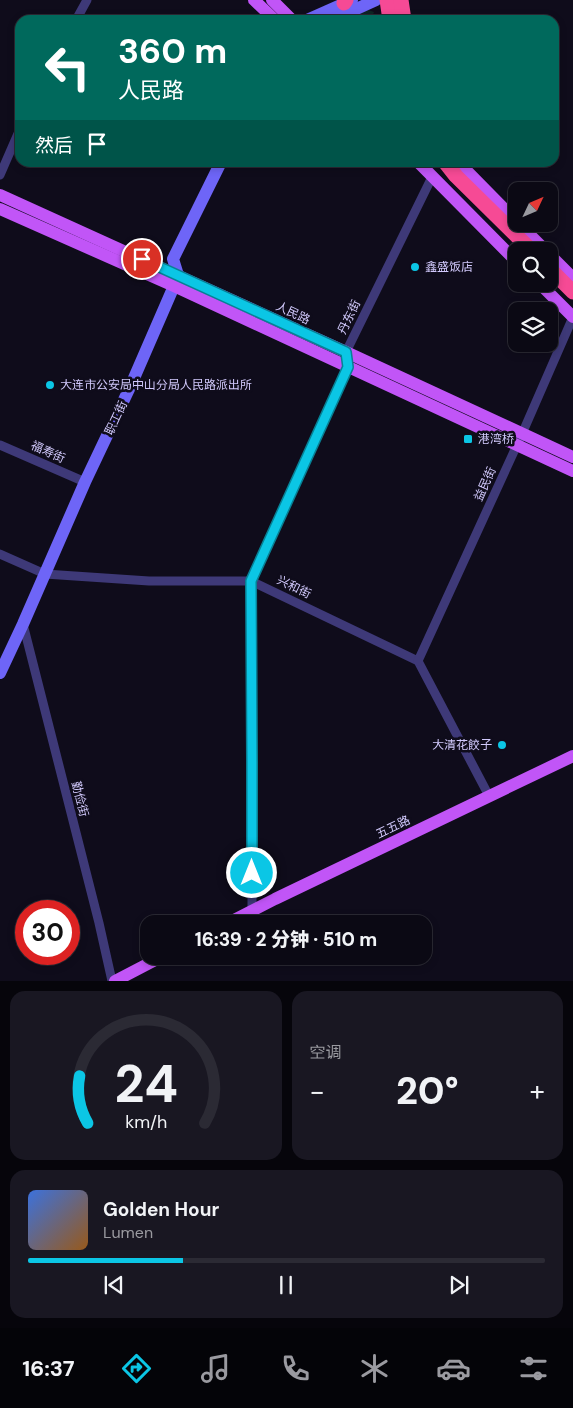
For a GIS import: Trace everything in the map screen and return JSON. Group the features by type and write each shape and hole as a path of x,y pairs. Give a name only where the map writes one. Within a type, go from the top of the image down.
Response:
{"highway":[{"path":"387,0 389,15"},
{"path":"400,0 403,15"},
{"path":"450,167 456,176 523,242"},
{"path":"433,170 450,182 511,242"},
{"path":"558,282 573,292"},
{"path":"558,284 573,304"}],"main road":[{"path":"254,0 269,15"},
{"path":"272,0 287,15"},
{"path":"385,15 394,0"},
{"path":"463,167 508,213"},
{"path":"433,170 508,252"},
{"name":"人民路","path":"0,195 176,280 348,367 519,439 573,457"},
{"name":"人民路","path":"0,209 176,280 346,352 519,439 573,471"},
{"path":"527,232 538,242"},
{"path":"558,287 573,317"},
{"name":"五五路","path":"243,915 573,756"},
{"path":"114,980 145,965"}],"street":[{"path":"79,15 87,0"},
{"path":"343,15 376,0"},
{"path":"318,15 347,1"},
{"path":"0,175 15,140"},
{"name":"职工街","path":"0,673 85,482 131,385 176,280 173,259 219,167"},
{"name":"丹东街","path":"348,367 346,352 433,170"},
{"name":"益民街","path":"418,661 573,317"},
{"path":"252,910 251,581 348,367"},
{"name":"福寿街","path":"0,445 85,482"},
{"name":"兴和街","path":"0,554 45,574 149,581 251,581 418,661"},
{"name":"勤俭街","path":"23,624 114,980"},
{"path":"418,661 489,796"}],"green space":[{"path":"368,10 374,12 373,15 355,15"}],"place":[{"name":"鑫盛饭店","path":"415,267"},
{"name":"大连市公安局中山分局人民路派出所","path":"50,385"},
{"name":"港湾桥","path":"468,439"},
{"name":"大清花餃子","path":"502,745"}],"route":[{"path":"142,259 346,352 348,367 251,581 252,873"}]}
